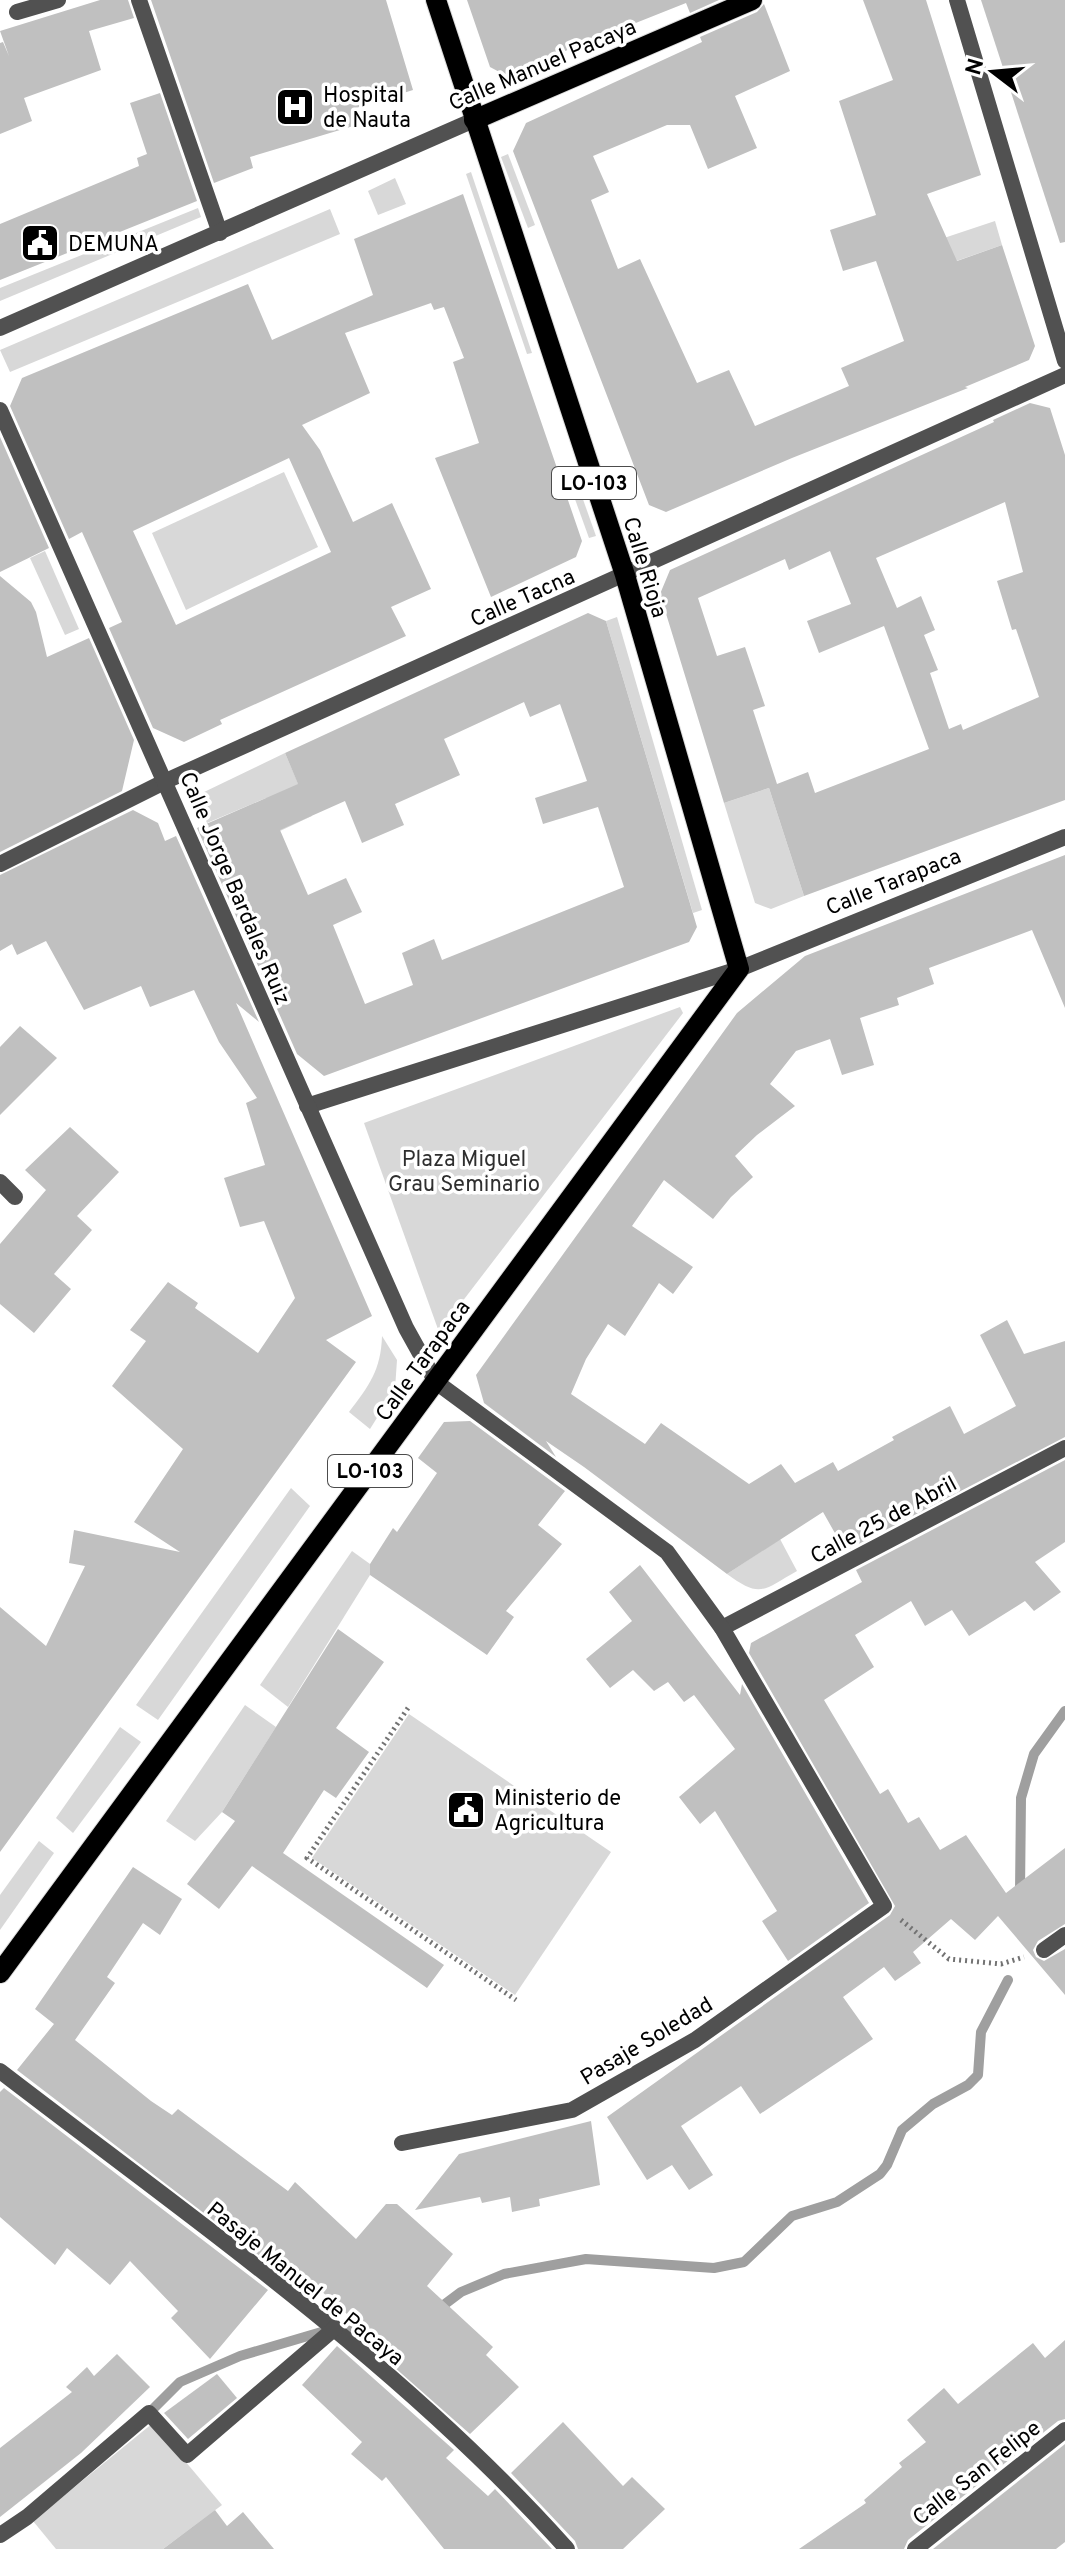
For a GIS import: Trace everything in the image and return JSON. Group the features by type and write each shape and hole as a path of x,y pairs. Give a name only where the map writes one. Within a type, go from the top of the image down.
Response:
{"main road":[{"name":"Calle Rioja","path":"436,0 625,575 739,969"},
{"name":"Calle Manuel Pacaya","path":"474,120 752,0"},
{"name":"Calle Tarapaca","path":"0,1973 739,969"}],"street":[{"path":"17,12 58,0"},
{"path":"139,0 220,233"},
{"path":"957,0 1065,361"},
{"name":"Calle Manuel Pacaya","path":"0,328 474,120"},
{"name":"Calle Tacna","path":"0,864 166,781 1065,375"},
{"name":"Calle Jorge Bardales Ruiz","path":"0,410 406,1328 436,1382"},
{"name":"Calle Tarapaca","path":"307,1106 739,969 1065,837"},
{"path":"0,1182 15,1197"},
{"path":"436,1382 667,1552 722,1628 884,1906"},
{"name":"Calle 25 de Abril","path":"722,1628 1065,1448"},
{"name":"Pasaje Soledad","path":"402,2143 572,2110 695,2040 884,1906"},
{"path":"1044,1950 1065,1935"},
{"name":"Pasaje Manuel de Pacaya","path":"0,2071 335,2328 518,2494 567,2549"},
{"path":"0,2535 27,2517 149,2413 187,2455 335,2328"},
{"name":"Calle San Felipe","path":"915,2549 1065,2430"}],"path":[{"path":"408,1708 307,1858 516,2000"},
{"path":"884,1906 949,1959 1001,1964 1044,1950"}],"green space":[{"path":"508,154 535,225 528,228 501,157"},
{"path":"471,172 532,353 527,354 466,174"},
{"path":"395,178 406,204 378,215 368,191"},
{"path":"198,208 201,217 0,301 0,288"},
{"path":"330,209 340,234 10,372 0,350"},
{"path":"995,221 1002,245 885,286 878,260"},
{"path":"284,472 318,547 186,610 152,533"},
{"path":"574,474 596,536 589,538 567,477"},
{"path":"45,551 79,629 65,635 30,558"},
{"path":"617,617 702,910 693,913 606,621"},
{"path":"285,753 312,816 280,831 266,798 207,823 199,804 202,793"},
{"path":"769,788 804,896 771,909 755,903 724,803"},
{"name":"Plaza Miguel Grau Seminario","path":"680,1007 683,1013 439,1332 364,1123"},
{"path":"382,1336 397,1360 395,1389 370,1429 349,1412 373,1377"},
{"path":"291,1488 310,1506 158,1720 136,1705"},
{"path":"780,1539 797,1571 762,1589 748,1587 727,1574"},
{"path":"352,1551 370,1564 370,1575 288,1707 260,1685"},
{"path":"245,1705 276,1727 222,1812 195,1841 166,1821"},
{"path":"409,1714 611,1852 515,1995 312,1858"},
{"path":"120,1727 141,1742 73,1833 56,1818"},
{"path":"39,1841 54,1853 0,1930 0,1895"},
{"path":"153,2423 222,2505 163,2549 56,2549 33,2521"}],"building":[{"path":"100,0 128,0 134,18 89,31 101,70 24,98 32,121 0,134 0,43 3,42 9,56 0,31"},
{"name":"Hospital de Nauta","path":"151,0 386,0 413,90 356,108 360,124 250,157 253,168 214,183"},
{"path":"467,0 719,0 690,13 686,3 505,75 490,67"},
{"path":"863,0 926,0 981,175 927,194 957,261 1002,245 1035,346 1029,360 965,387 968,388 666,512 649,505 513,151 526,123 702,42 700,37 757,12 764,4 790,71 735,96 757,148 708,169 690,125 667,125 593,156 609,192 591,200 618,269 640,259 697,383 729,370 755,426 849,386 841,368 904,341 876,261 843,271 830,230 876,215 839,101 893,80"},
{"path":"981,0 1065,0 1065,242 1060,243"},
{"path":"160,93 197,201 0,280 0,224 139,166 137,158 147,154 130,103"},
{"path":"463,194 582,541 576,557 491,597 435,458 479,443 453,362 464,358 444,307 434,310 431,303 345,333 370,393 302,425 320,450 353,522 392,503 431,589 391,607 406,636 220,720 222,724 184,742 153,728 109,628 122,622 82,532 69,539 10,406 22,378 248,284 272,340 373,295 354,239","holes":["289,458 331,552 176,625 133,531"]},
{"path":"1030,403 1050,408 1065,455 1065,800 804,896 769,788 724,803 660,594 670,570","holes":["1005,502 1023,572 997,581 1012,630 1016,629 1039,697 963,730 961,724 949,729 930,673 938,670 924,635 935,630 921,596 897,608 876,558","830,551 851,604 807,621 819,653 884,626 929,749 815,793 808,772 777,784 753,710 765,706 745,647 717,656 698,598 785,559 789,570"]},
{"path":"0,437 49,548 0,572"},
{"path":"0,576 31,602 47,657 89,638 134,740 122,791 0,852"},
{"path":"588,613 606,621 697,927 689,942 324,1076 297,1054 197,828 298,784 285,753","holes":["524,702 530,717 560,704 587,781 535,798 543,824 598,807 624,887 442,960 434,939 402,953 413,985 365,1004 333,925 362,912 346,878 308,895 280,830 345,801 362,843 404,825 395,804 460,775 444,739"]},
{"path":"133,810 158,823 165,841 176,836 259,1022 236,1003 372,1316 326,1340 356,1362 0,1852 0,1607 46,1646 85,1566 69,1563 74,1530 180,1552 134,1522 183,1449 112,1386 146,1341 130,1330 168,1282 198,1303 195,1308 258,1353 295,1298 264,1221 240,1227 224,1178 265,1165 246,1103 257,1098 219,1042 194,990 150,1007 141,986 84,1010 46,941 17,955 12,944 0,951 0,875"},
{"path":"1065,855 1065,1008 1032,930 929,968 934,984 897,998 899,1005 860,1018 874,1065 842,1075 830,1039 796,1051 770,1084 795,1106 735,1156 753,1177 713,1219 664,1180 632,1226 693,1267 673,1294 659,1283 625,1336 608,1324 586,1359 571,1394 645,1444 661,1423 749,1484 781,1464 795,1483 833,1462 838,1471 950,1406 964,1434 1016,1406 980,1335 1007,1320 1024,1354 1065,1341 1065,1437 845,1551 823,1512 727,1574 584,1467 546,1441 556,1457 484,1403 476,1375 737,1013 805,956"},
{"path":"20,1026 57,1058 0,1115 0,1047"},
{"path":"70,1127 119,1172 77,1216 92,1230 54,1274 71,1289 34,1333 0,1304 0,1244 46,1190 25,1170"},
{"path":"470,1421 565,1491 538,1525 562,1544 506,1611 514,1617 487,1655 370,1575 370,1564 393,1528 397,1532 437,1473 418,1458 444,1422"},
{"path":"1065,1460 1065,1542 1035,1562 1061,1592 1034,1611 1025,1601 969,1636 952,1610 925,1626 911,1601 855,1635 874,1667 824,1700 880,1794 888,1789 908,1823 919,1817 940,1850 966,1835 1006,1893 1065,1848 1065,1924 1038,1941 1033,1950 1036,1957 1044,1961 1065,1949 1065,1995 998,1916 975,1940 951,1919 913,1952 921,1963 895,1981 884,1967 843,1997 873,2039 760,2114 741,2086 681,2126 713,2175 689,2190 672,2165 647,2180 607,2117 890,1915 895,1906 749,1653 751,1643 862,1582 856,1570"},
{"path":"640,1565 740,1695 742,1684 869,1903 788,1961 762,1921 777,1911 715,1811 700,1824 679,1797 735,1749 694,1695 684,1702 668,1682 654,1691 633,1670 610,1688 586,1659 632,1621 609,1592"},
{"path":"338,1629 384,1662 336,1728 369,1752 336,1798 324,1790 283,1853 444,1965 427,1988 252,1866 219,1909 187,1884 235,1821 222,1812"},
{"path":"133,1867 182,1899 160,1935 143,1923 107,1977 115,1983 75,2040 151,2101 172,2115 178,2109 288,2191 295,2182 356,2239 386,2204 397,2204 453,2254 427,2286 493,2347 486,2355 519,2387 470,2434 351,2329 357,2323 290,2263 282,2273 17,2070 54,2024 35,2009"},
{"path":"4,2088 268,2290 210,2359 171,2318 178,2311 130,2261 110,2285 67,2248 55,2265 0,2217 0,2092"},
{"path":"591,2121 600,2185 539,2199 540,2206 512,2212 510,2197 482,2203 480,2197 415,2210 459,2154"},
{"path":"1065,2340 1065,2419 1058,2421 908,2540 904,2549 799,2549 866,2503 864,2500 902,2467 899,2463 926,2442 907,2420 944,2388 958,2404 1033,2343 1045,2358"},
{"path":"337,2346 454,2450 446,2458 488,2496 495,2489 552,2549 444,2549 386,2477 382,2481 351,2454 362,2442 302,2385"},
{"path":"117,2354 150,2387 81,2453 0,2517 0,2448 72,2392 66,2387 87,2367 94,2376"},
{"path":"217,2374 237,2398 188,2439 164,2413"},
{"path":"563,2422 623,2486 632,2477 665,2509 623,2549 578,2549 575,2541 511,2473"},
{"path":"1065,2444 1065,2542 1056,2549 933,2549"},
{"path":"215,2510 227,2526 243,2512 274,2549 163,2549"}],"waterway":[{"path":"1020,1892 1021,1798 1034,1754 1065,1711"},
{"path":"437,2310 461,2292 504,2274 586,2259 714,2268 744,2262 792,2216 837,2202 880,2174 902,2130 933,2104 968,2085 978,2075 981,2032 1008,1980"},
{"path":"147,2415 180,2382 240,2356 335,2328 367,2334"}],"place":[{"name":"Hospital de Nauta","path":"295,107"},
{"name":"DEMUNA","path":"40,243"},
{"name":"Ministerio de Agricultura","path":"466,1810"}]}
